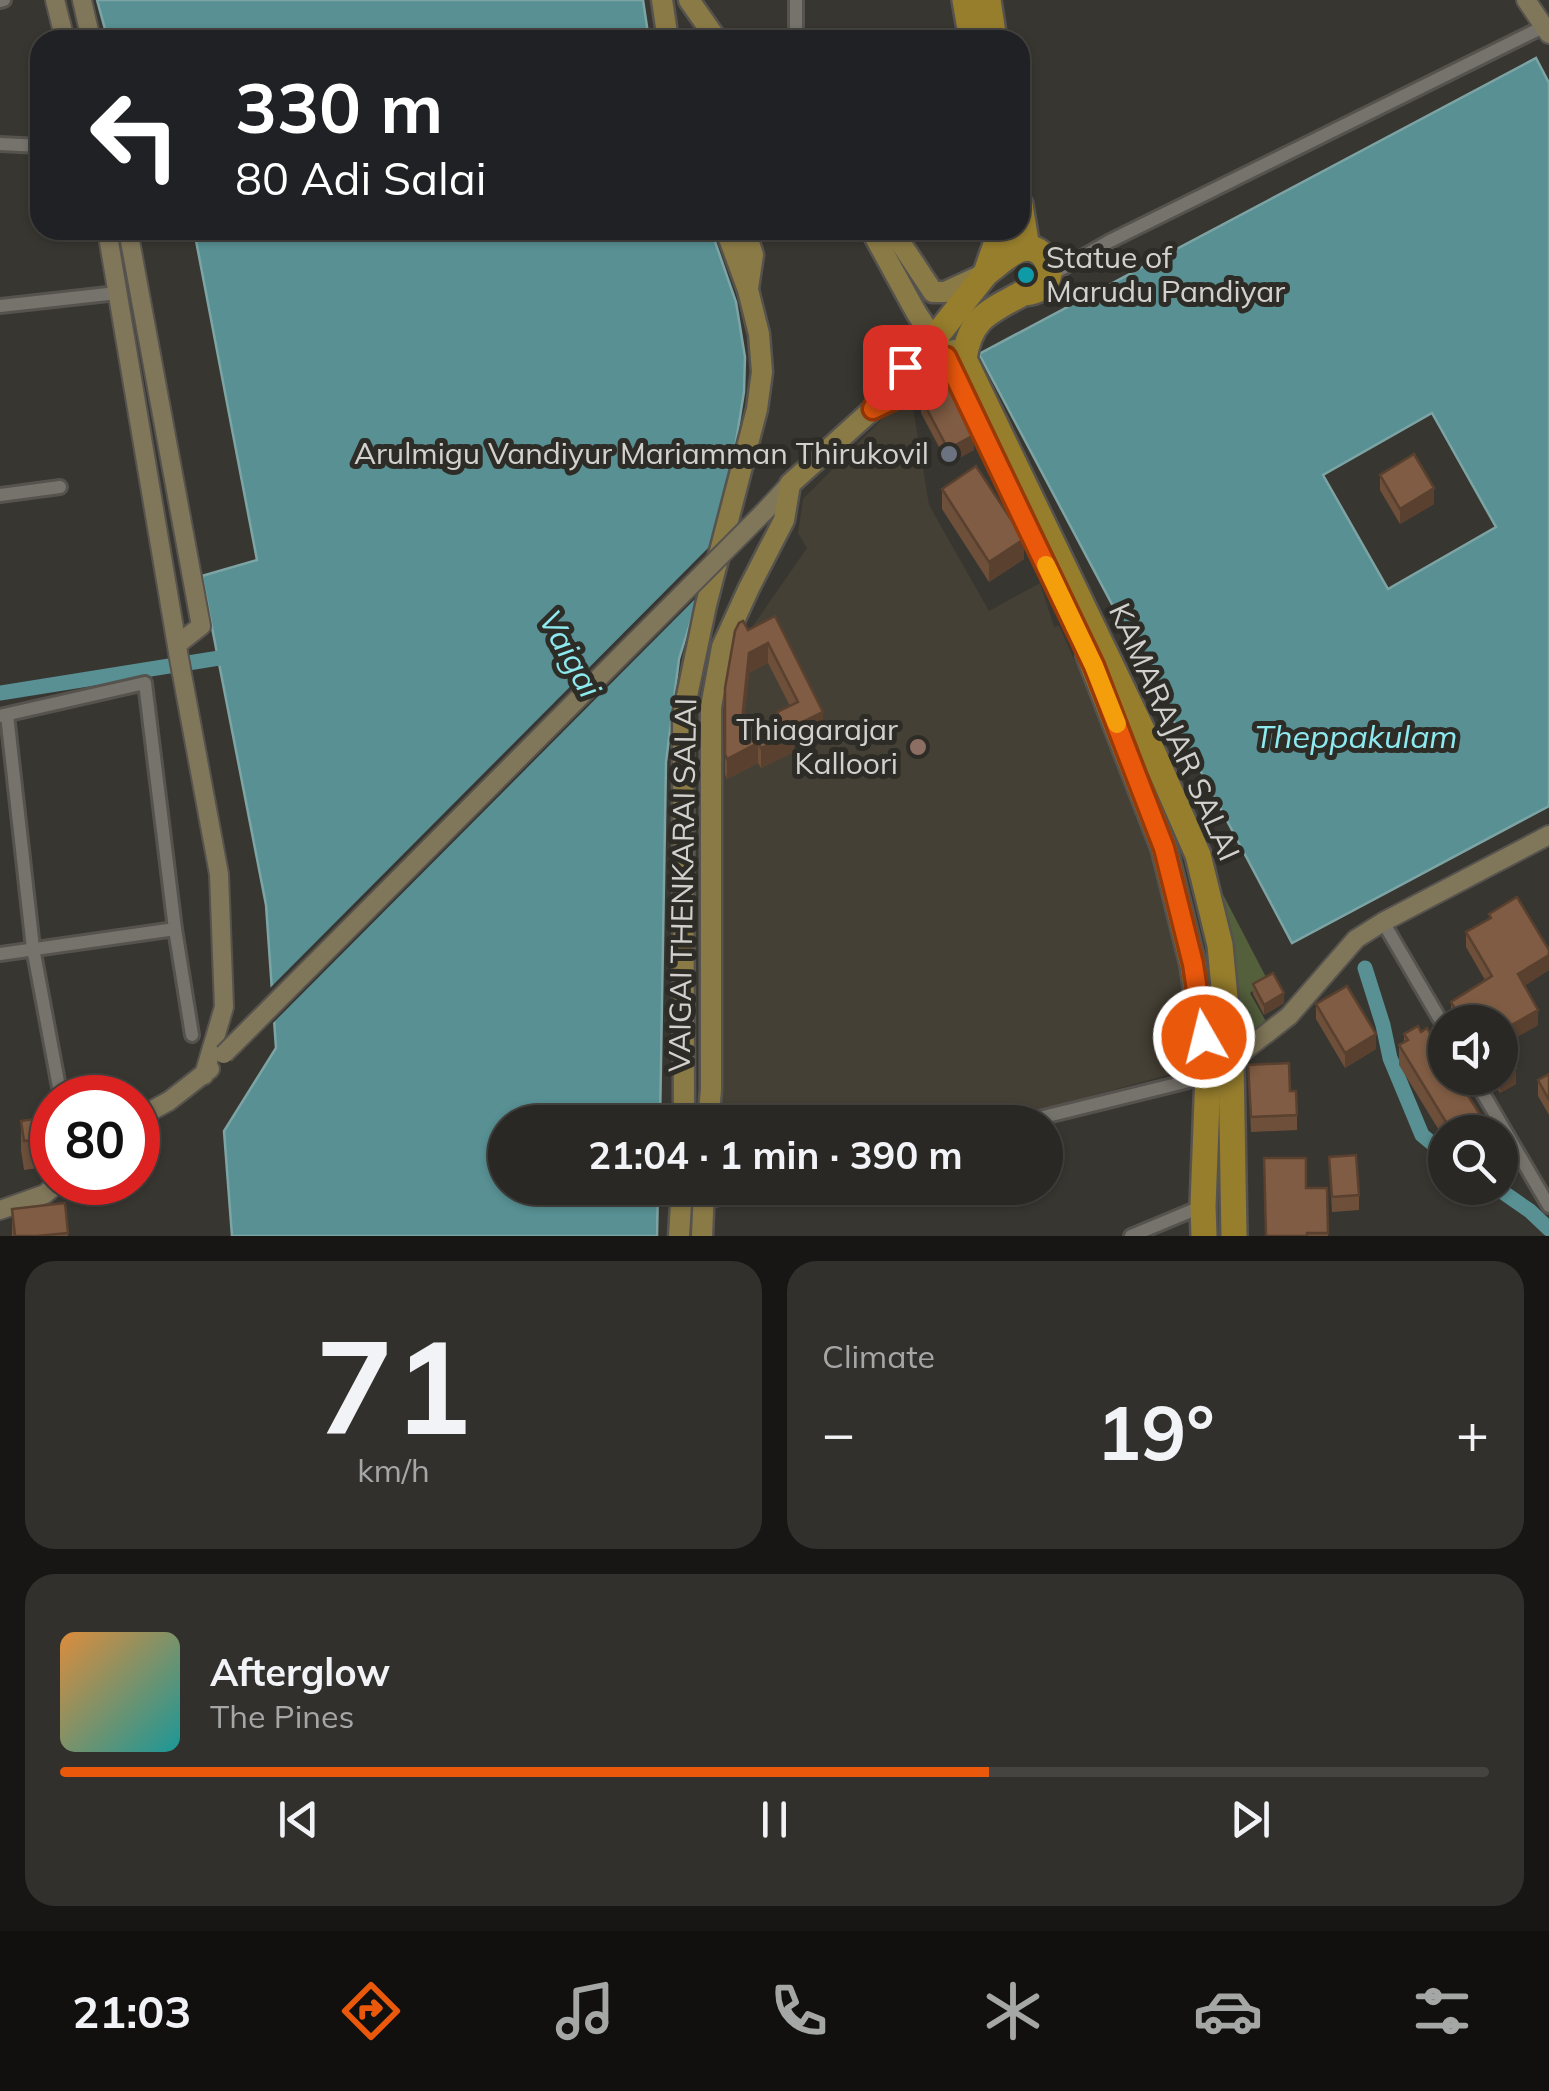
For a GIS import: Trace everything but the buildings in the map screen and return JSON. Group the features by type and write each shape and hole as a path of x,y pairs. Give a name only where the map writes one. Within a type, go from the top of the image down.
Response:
{"highway":[{"path":"964,0 970,30"},
{"path":"988,0 992,30"},
{"path":"940,348 986,273 999,240"},
{"path":"1009,240 1017,253"},
{"path":"1017,253 1018,240"},
{"path":"967,339 983,315 1023,293 1036,291 1049,276 1048,262 1034,249 1017,253 986,273"},
{"name":"KAMARAJAR SALAI","path":"967,339 964,359 1156,757 1198,856 1220,945 1220,1067 1234,1236"},
{"name":"KAMARAJAR SALAI","path":"940,348 1094,666 1164,848 1220,1067 1203,1206 1204,1236"}],"main road":[{"path":"690,0 710,30"},
{"path":"663,5 667,30"},
{"path":"663,5 677,30"},
{"name":"VAIGAI THENKARAI SALAI","path":"684,1105 684,715 706,606 758,408 762,372 759,334 730,240"},
{"name":"VAIGAI THENKARAI SALAI","path":"747,240 752,255 748,290"},
{"path":"752,255 757,240"},
{"path":"876,240 940,348"},
{"path":"899,240 933,292 945,292 986,273"},
{"path":"790,484 873,409 900,396 940,348 967,339"},
{"name":"VAIGAI THENKARAI SALAI","path":"710,1105 711,707 722,647 784,520 790,484"},
{"path":"679,1236 681,1205"},
{"path":"702,1236 703,1205"}],"street":[{"path":"55,0 62,30"},
{"path":"82,0 89,30"},
{"path":"796,0 796,30"},
{"path":"1049,276 1110,241 1547,30 1526,0"},
{"path":"0,144 30,146"},
{"path":"109,240 219,874 224,1007 204,1076"},
{"path":"130,240 201,626 178,651"},
{"path":"0,306 118,293"},
{"path":"160,1106 204,1076 790,484"},
{"path":"0,495 60,486"},
{"path":"56,1075 32,948 3,715 144,683 192,1035"},
{"path":"1063,1112 1184,1082 1220,1067 1289,1016 1356,939 1549,834"},
{"path":"1383,922 1432,1005"},
{"path":"0,954 175,928"},
{"path":"1484,1095 1549,1206"},
{"path":"0,1210 30,1199"},
{"path":"1132,1236 1203,1206"}],"shaded area":[{"name":"Thiagarajar Kalloori","path":"909,397 912,402 929,505 989,611 1040,583 1054,627 1059,626 1162,861 1180,941 1195,1049 1178,1072 1059,1105 717,1105 720,776 732,656 807,548 798,533 803,499 898,403"}],"green space":[{"path":"1216,881 1268,981 1250,993 1268,1025 1240,1048"}],"water":[{"path":"97,0 643,0 648,30 105,30"},
{"name":"Theppakulam","path":"1536,58 1549,83 1549,806 1292,943 979,354","holes":["1432,413 1496,527 1388,589 1323,475"]},
{"name":"Vaigai","path":"196,240 714,240 736,302 745,357 744,392 725,510 679,659 666,762 660,1105 488,1105 488,1205 658,1205 657,1236 232,1236 224,1131 276,1048 266,905 202,576 257,560"}],"pier":[{"path":"723,533 706,588 270,1026 267,991"}],"waterway":[{"path":"0,693 238,655"},
{"path":"1365,968 1390,1058 1422,1135 1428,1140"},
{"path":"1518,1203 1549,1229"}],"slow traffic":[{"path":"1046,565 1117,724"}],"place":[{"name":"Statue of Marudu Pandiyar","path":"1026,275"},
{"name":"Arulmigu Vandiyur Mariamman Thirukovil","path":"949,454"},
{"name":"Thiagarajar Kalloori","path":"918,747"}],"route":[{"path":"905,367 888,384 873,409 900,396 946,357 1094,666 1164,848 1193,964 1204,1037"}]}
